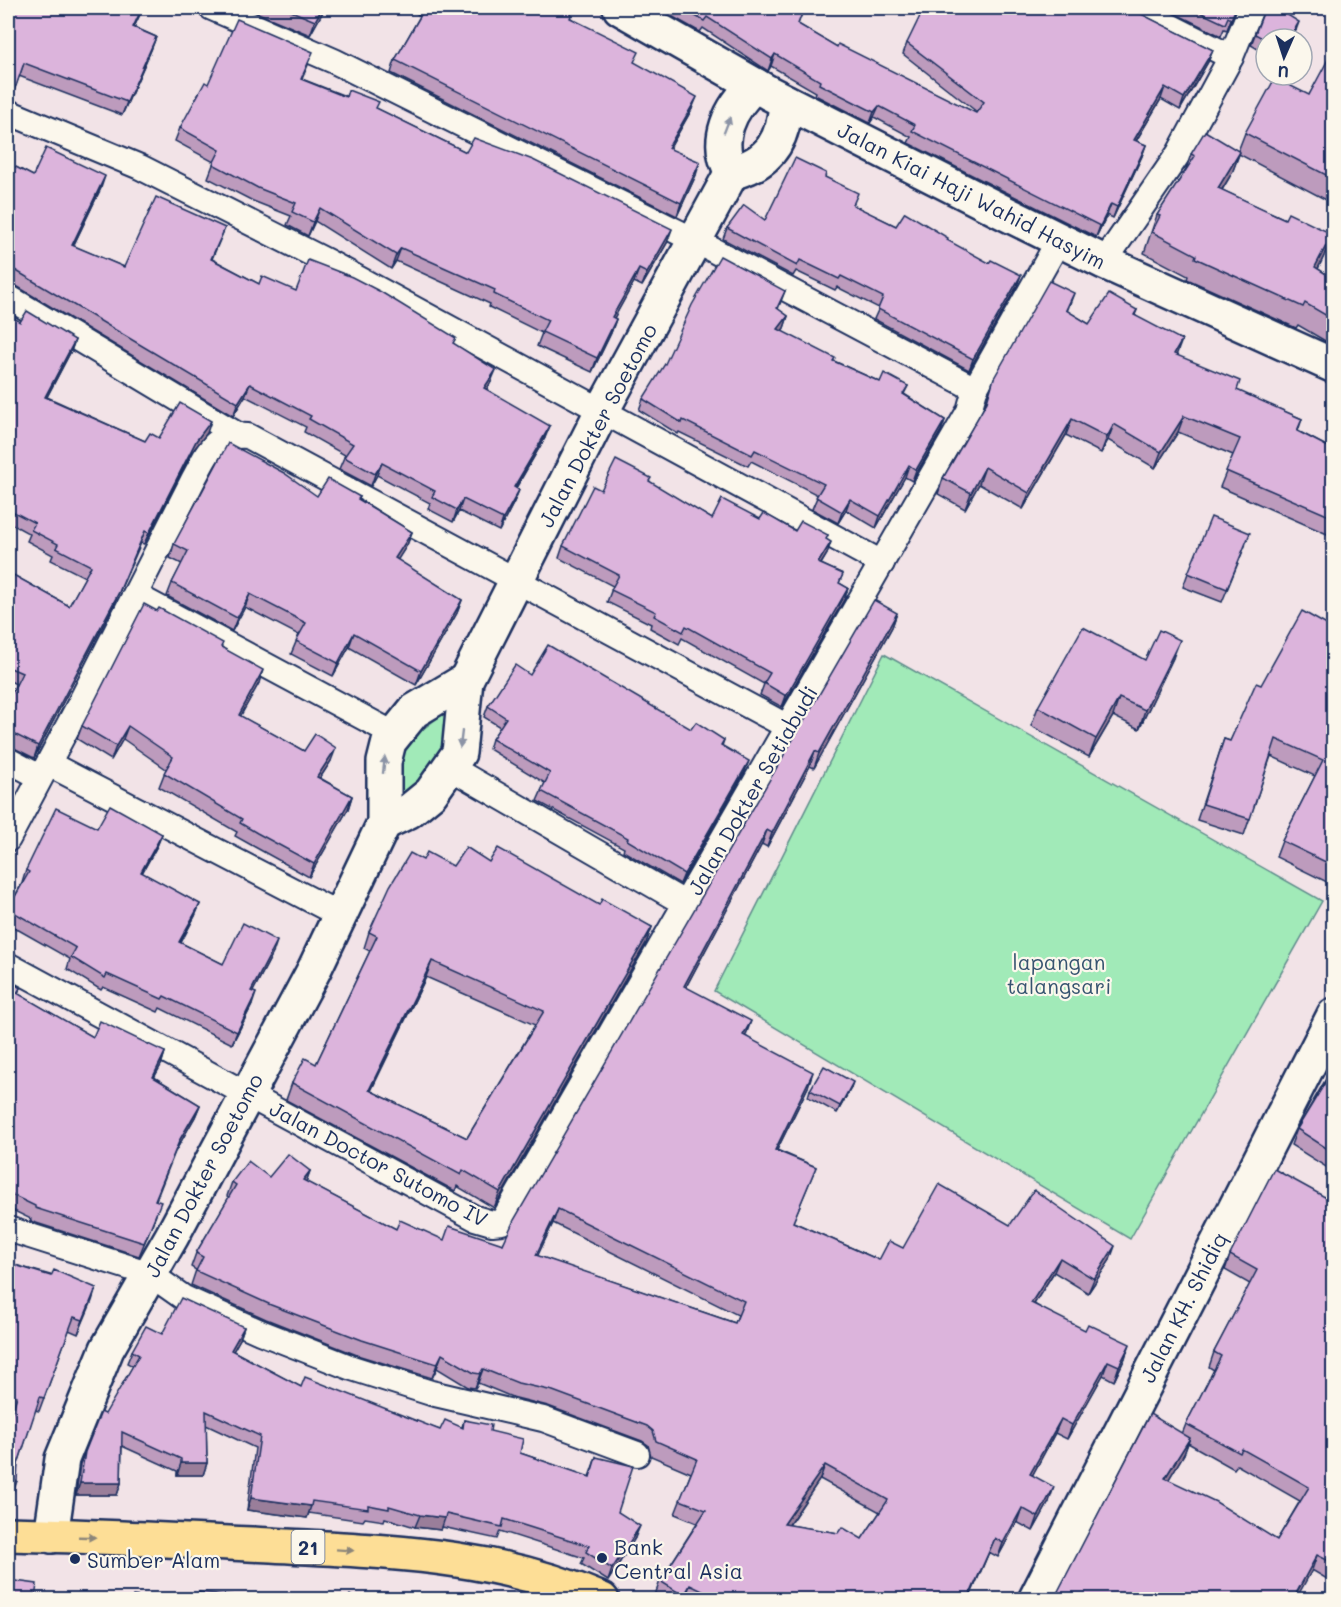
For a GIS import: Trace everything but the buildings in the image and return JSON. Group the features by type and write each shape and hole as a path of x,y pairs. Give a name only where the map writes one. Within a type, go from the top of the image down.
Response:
{"highway":[{"name":"21","path":"8,1534 408,1554 468,1560 544,1589 602,1599"}],"street":[{"path":"212,8 334,61 696,241 975,389"},
{"name":"Jalan Kiai Haji Wahid Hasyim","path":"620,8 786,102 1059,240 1334,366"},
{"path":"1134,8 1231,57"},
{"path":"1104,262 1179,153 1231,57 1251,8"},
{"path":"755,85 743,95 724,131 722,144 726,164 732,172 746,169 761,161 777,145 783,129 786,102"},
{"path":"8,112 140,167 328,262 882,563"},
{"name":"Jalan Dokter Soetomo","path":"384,823 409,811 431,793 451,768 462,742 466,680 602,411 696,241 714,201 732,172"},
{"name":"Jalan Dokter Setiabudi","path":"509,1213 969,411 975,389 1059,240"},
{"path":"8,297 238,435"},
{"path":"8,839 213,444 224,437 238,435 248,436 788,728"},
{"path":"135,595 394,734"},
{"name":"Jalan Dokter Soetomo","path":"51,1536 62,1459 107,1349 248,1094 340,915 384,823 384,762 389,742 414,711 466,680"},
{"path":"8,760 44,771 340,915"},
{"path":"451,768 686,904"},
{"path":"8,965 248,1094"},
{"name":"Jalan KH. Shidiq","path":"1035,1599 1334,1015"},
{"name":"Jalan Doctor Sutomo IV","path":"248,1094 475,1218 497,1224 502,1222 509,1213"},
{"path":"8,1229 150,1274 184,1298 260,1332 352,1368 431,1393 543,1419 637,1454"}],"green space":[{"name":"lapangan talangsari","path":"884,654 1322,901 1130,1239 714,991"},
{"path":"452,707 439,763 394,806 402,745"}],"place":[{"name":"Bank Central Asia","path":"602,1558"},
{"name":"Sumber Alam","path":"75,1559"}]}
